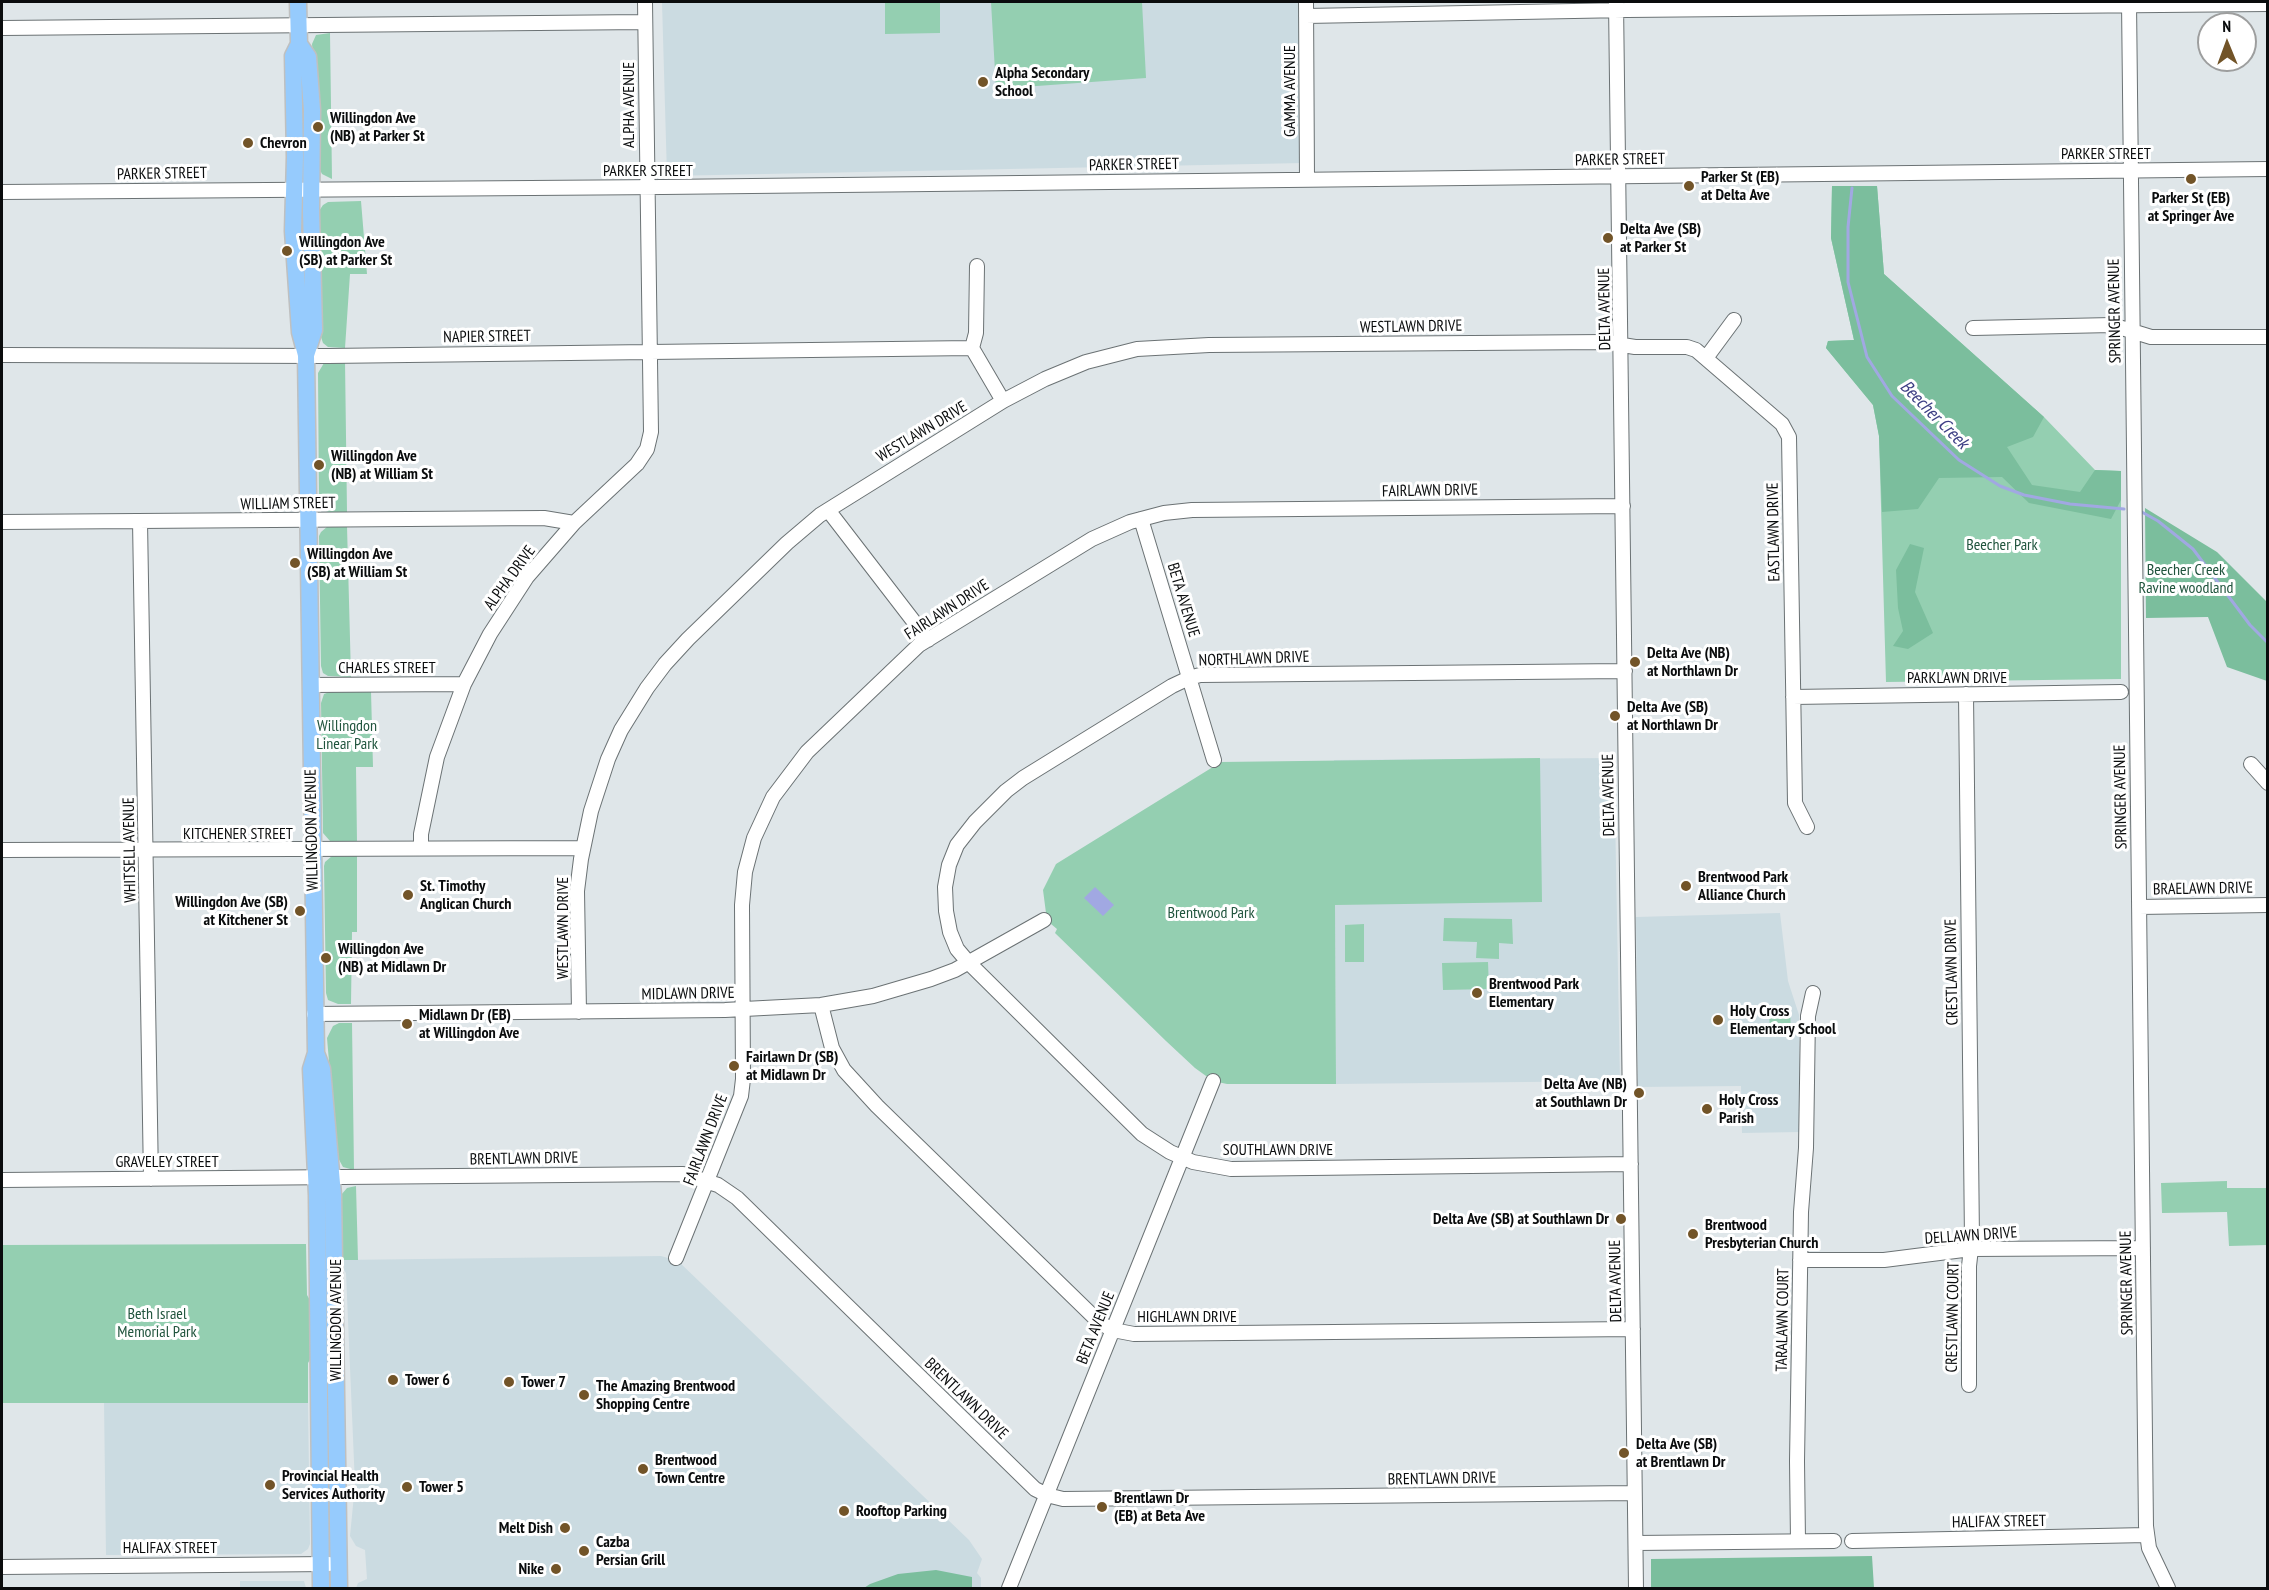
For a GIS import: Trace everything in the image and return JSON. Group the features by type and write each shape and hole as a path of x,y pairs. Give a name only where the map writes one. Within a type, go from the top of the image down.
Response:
{"main road":[{"name":"WILLINGDON AVENUE","path":"298,2 299,44 308,57 310,77 303,189 293,231 300,332 306,355 314,1014 316,1053 322,1069 324,1178 321,1588"},
{"name":"WILLINGDON AVENUE","path":"324,1178 336,1260 339,1588"}],"street":[{"name":"ALPHA AVENUE","path":"645,2 650,351"},
{"name":"SPRINGER AVENUE","path":"2128,3 2147,1535 2153,1558 2168,1588"},
{"path":"1306,9 2268,4"},
{"name":"DELTA AVENUE","path":"1616,6 1636,1588"},
{"name":"GAMMA AVENUE","path":"1306,9 1307,180"},
{"path":"2,28 645,22"},
{"name":"PARKER STREET","path":"2,192 2268,169"},
{"path":"976,266 976,333 972,348 1003,401"},
{"path":"1706,358 1734,320"},
{"path":"1973,328 2112,326 2151,337 2268,337"},
{"name":"WESTLAWN DRIVE","path":"579,1012 577,902 583,848 591,812 608,759 621,730 647,688 688,639 804,527 828,510 1003,401 1045,379 1086,362 1137,349 1162,346 1604,342 1622,345"},
{"name":"EASTLAWN DRIVE","path":"1622,345 1635,348 1690,347 1706,358 1782,424 1789,437 1795,803 1807,827"},
{"name":"NAPIER STREET","path":"2,355 306,355 972,348"},
{"name":"ALPHA DRIVE","path":"421,848 421,834 437,757 464,684 490,634 527,577 574,523 637,464 647,449 651,432 650,351"},
{"name":"FAIRLAWN DRIVE","path":"676,1258 741,1096 743,1010 741,926 744,883 754,838 768,806 788,775 807,752 911,653 928,640 1092,539 1142,519 1192,510 1623,506"},
{"path":"828,510 928,640"},
{"name":"WILLIAM STREET","path":"2,522 544,518 574,523"},
{"name":"BETA AVENUE","path":"1142,519 1214,760"},
{"name":"WHITSELL AVENUE","path":"140,521 151,1179"},
{"name":"NORTHLAWN DRIVE","path":"968,962 957,949 950,933 945,887 949,865 957,846 975,822 1023,778 1172,686 1189,678 1200,675 1625,671"},
{"name":"CHARLES STREET","path":"310,685 464,684"},
{"name":"PARKLAWN DRIVE","path":"1793,697 2121,692"},
{"name":"CRESTLAWN DRIVE","path":"1966,694 1971,1250"},
{"path":"2252,764 2268,783"},
{"name":"KITCHENER STREET","path":"2,850 583,848"},
{"name":"BRAELAWN DRIVE","path":"2139,907 2268,905"},
{"name":"MIDLAWN DRIVE","path":"314,1014 743,1010 820,1005 873,996 931,980 1044,920"},
{"name":"SOUTHLAWN DRIVE","path":"968,962 1142,1134 1170,1152 1200,1164 1231,1169 1630,1164"},
{"name":"TARALAWN COURT","path":"1798,1541 1800,1260 1806,1148 1808,1016 1813,993"},
{"name":"HIGHLAWN DRIVE","path":"820,1005 832,1048 844,1070 877,1106 1104,1327 1145,1334 1633,1329"},
{"name":"BETA AVENUE","path":"1010,1588 1213,1081"},
{"name":"BRENTLAWN DRIVE","path":"324,1178 670,1174 692,1176 718,1185 736,1198 1035,1490 1056,1498 1634,1493"},
{"name":"GRAVELEY STREET","path":"2,1180 324,1178"},
{"name":"DELLAWN DRIVE","path":"1800,1260 1884,1260 1971,1250 2143,1248"},
{"name":"CRESTLAWN COURT","path":"1969,1385 1971,1250"},
{"name":"HALIFAX STREET","path":"1852,1541 2147,1535"},
{"path":"1636,1543 1834,1541"},
{"name":"HALIFAX STREET","path":"2,1567 339,1564"}],"shaded area":[{"name":"Alpha Secondary School","path":"662,2 1299,2 1303,163 667,176"},
{"name":"Brentwood Park Elementary","path":"1614,758 1620,1081 1336,1084 1334,760"},
{"name":"Holy Cross Elementary School","path":"1780,913 1788,981 1799,1015 1800,1132 1742,1133 1741,1086 1638,1087 1636,917"},
{"name":"The Amazing Brentwood Shopping Centre","path":"661,1256 678,1261 969,1540 982,1559 977,1573 981,1578 981,1588 356,1588 358,1583 367,1579 365,1550 356,1546 350,1536 355,1485 346,1273 342,1267 342,1260"},
{"path":"104,1402 308,1403 310,1544 308,1549 301,1554 106,1555"},
{"path":"240,1581 304,1581 306,1588 240,1588"}],"green space":[{"path":"885,2 940,2 940,33 885,34"},
{"path":"991,2 1142,2 1146,78 996,89"},
{"path":"330,33 332,179 322,174 318,166 317,101 312,44 316,35"},
{"name":"Beecher Park","path":"1832,186 1877,186 1884,274 2044,417 2095,470 2121,471 2121,679 1886,682 1879,436 1873,405 1826,348 1828,341 1854,340 1831,238"},
{"path":"1832,186 1877,186 1884,274 2044,417 2033,437 2007,447 2032,485 2080,492 2095,470 2121,471 2121,500 2111,519 2029,503 2002,477 1939,478 1918,509 1882,512 1879,436 1873,405 1826,348 1828,341 1854,340 1831,238"},
{"path":"361,201 367,274 350,274 345,348 328,347 323,343 321,337 319,211 328,202"},
{"path":"345,361 347,512 329,512 323,510 319,502 318,373 324,363"},
{"name":"Beecher Creek Ravine woodland","path":"2145,508 2217,552 2267,602 2267,681 2227,667 2208,617 2146,618"},
{"name":"Willingdon Linear Park","path":"328,526 347,526 351,677 328,676 323,673 321,666 319,536"},
{"path":"1910,544 1924,548 1915,592 1933,633 1908,649 1893,646 1903,631 1898,608 1896,570"},
{"name":"Willingdon Linear Park","path":"332,691 371,691 373,767 356,767 357,842 330,841 323,833 321,703 324,694"},
{"name":"Brentwood Park","path":"1540,758 1542,902 1335,905 1336,1084 1227,1084 1213,1081 1166,1041 1055,933 1057,929 1051,924 1046,913 1043,890 1056,864 1221,762"},
{"path":"357,855 357,932 352,932 351,1004 338,1004 328,1000 326,993 324,866 332,856"},
{"path":"1444,918 1512,919 1513,944 1499,943 1499,959 1476,958 1477,942 1443,941"},
{"path":"1364,924 1364,962 1345,962 1345,925"},
{"path":"1488,962 1489,989 1443,990 1442,963"},
{"path":"1769,1008 1790,1008 1791,1036 1770,1037"},
{"path":"339,1023 352,1023 354,1170 343,1167 337,1156 327,1038 333,1026"},
{"path":"2227,1181 2227,1188 2267,1188 2267,1245 2229,1246 2227,1212 2162,1213 2161,1183"},
{"path":"356,1186 358,1260 342,1260 341,1195 347,1188"},
{"name":"Beth Israel Memorial Park","path":"306,1244 307,1295 311,1302 312,1356 308,1363 308,1403 2,1403 2,1245"},
{"path":"1872,1556 1874,1588 1651,1588 1651,1559"},
{"path":"936,1570 972,1577 972,1588 864,1588 898,1574"}],"water":[{"path":"1095,887 1114,905 1103,916 1084,898"}],"waterway":[{"name":"Beecher Creek","path":"1852,188 1848,227 1848,282 1867,357 1892,396 1959,460 2000,486 2024,495 2070,504 2124,509"},
{"name":"Beecher Creek","path":"2140,511 2158,521 2193,549 2250,625 2268,643"}],"place":[{"name":"Alpha Secondary School","path":"983,82"},
{"name":"Willingdon Ave (NB) at Parker St","path":"318,127"},
{"name":"Chevron","path":"248,143"},
{"name":"Parker St (EB) at Springer Ave","path":"2191,179"},
{"name":"Parker St (EB) at Delta Ave","path":"1689,186"},
{"name":"Delta Ave (SB) at Parker St","path":"1608,238"},
{"name":"Willingdon Ave (SB) at Parker St","path":"287,251"},
{"name":"Willingdon Ave (NB) at William St","path":"319,465"},
{"name":"Willingdon Ave (SB) at William St","path":"295,563"},
{"name":"Delta Ave (NB) at Northlawn Dr","path":"1635,662"},
{"name":"Delta Ave (SB) at Northlawn Dr","path":"1615,716"},
{"name":"Brentwood Park Alliance Church","path":"1686,886"},
{"name":"St. Timothy Anglican Church","path":"408,895"},
{"name":"Willingdon Ave (SB) at Kitchener St","path":"300,911"},
{"name":"Willingdon Ave (NB) at Midlawn Dr","path":"326,958"},
{"name":"Brentwood Park Elementary","path":"1477,993"},
{"name":"Holy Cross Elementary School","path":"1718,1020"},
{"name":"Midlawn Dr (EB) at Willingdon Ave","path":"407,1024"},
{"name":"Fairlawn Dr (SB) at Midlawn Dr","path":"734,1066"},
{"name":"Delta Ave (NB) at Southlawn Dr","path":"1639,1093"},
{"name":"Holy Cross Parish","path":"1707,1109"},
{"name":"Delta Ave (SB) at Southlawn Dr","path":"1621,1219"},
{"name":"Brentwood Presbyterian Church","path":"1693,1234"},
{"name":"Tower 6","path":"393,1380"},
{"name":"Tower 7","path":"509,1382"},
{"name":"The Amazing Brentwood Shopping Centre","path":"584,1395"},
{"name":"Delta Ave (SB) at Brentlawn Dr","path":"1624,1453"},
{"name":"Brentwood Town Centre","path":"643,1469"},
{"name":"Provincial Health Services Authority","path":"270,1485"},
{"name":"Tower 5","path":"407,1487"},
{"name":"Brentlawn Dr (EB) at Beta Ave","path":"1102,1507"},
{"name":"Rooftop Parking","path":"844,1511"},
{"name":"Melt Dish","path":"565,1528"},
{"name":"Cazba Persian Grill","path":"584,1551"},
{"name":"Nike","path":"556,1569"}]}
